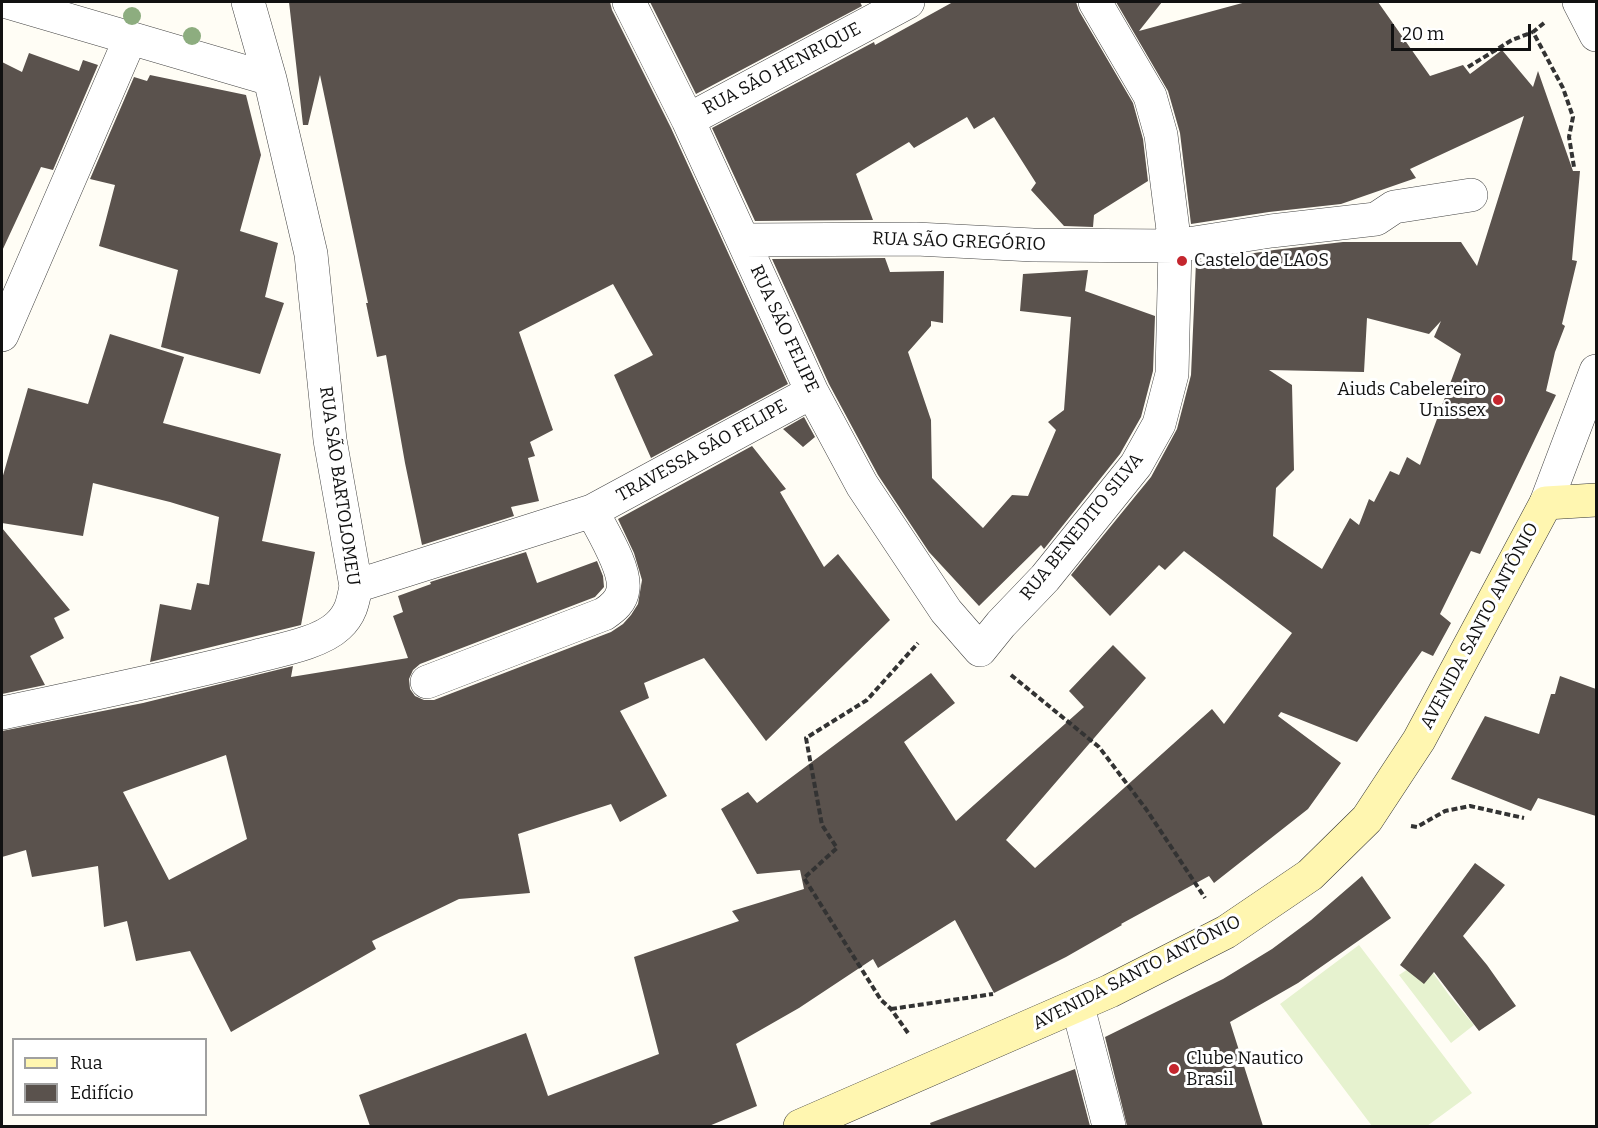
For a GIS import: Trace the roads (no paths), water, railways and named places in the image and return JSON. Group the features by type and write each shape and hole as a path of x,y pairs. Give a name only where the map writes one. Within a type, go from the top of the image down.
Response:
{"main road":[{"name":"AVENIDA SANTO ANTÔNIO","path":"800,1126 1078,1007 1226,932 1310,875 1367,819 1419,740 1546,503 1596,500"}],"street":[{"path":"7,2 270,80"},
{"name":"RUA SÃO BARTOLOMEU","path":"2,713 206,669 289,647 321,636 337,627 352,610 356,586 330,440 311,254 270,80 248,2"},
{"name":"RUA SÃO FELIPE","path":"629,2 688,120 812,392 862,485 946,611 975,645"},
{"name":"RUA SÃO HENRIQUE","path":"688,120 908,2"},
{"name":"RUA BENEDITO SILVA","path":"975,645 1001,624 1045,579 1136,465 1159,424 1172,374 1175,246 1161,135 1150,96 1095,2"},
{"path":"1579,2 1596,35"},
{"path":"2,335 130,39"},
{"name":"RUA SÃO GREGÓRIO","path":"743,240 916,239 1033,245 1175,246 1271,231 1376,219 1394,207 1471,195"},
{"path":"1546,503 1596,371"},
{"name":"TRAVESSA SÃO FELIPE","path":"356,586 592,511 812,392"},
{"path":"427,682 604,615 618,604 623,589 621,570 592,511"},
{"path":"1078,1007 1109,1126"}],"place":[{"name":"Castelo de LAOS","path":"1182,261"},
{"name":"Aiuds Cabelereiro Unissex","path":"1498,400"},
{"name":"Clube Nautico Brasil","path":"1174,1069"}]}
